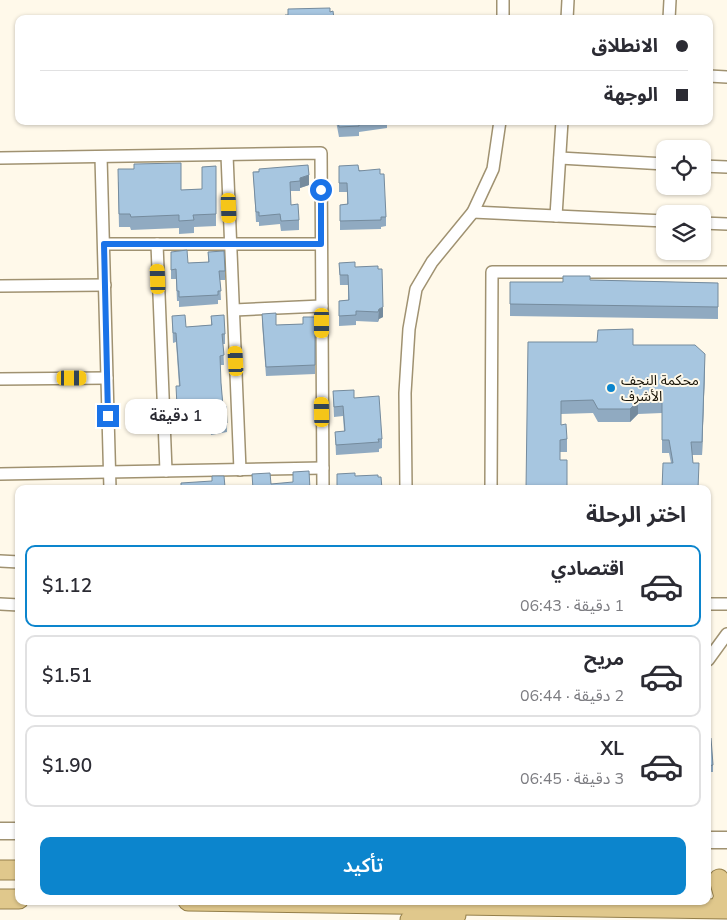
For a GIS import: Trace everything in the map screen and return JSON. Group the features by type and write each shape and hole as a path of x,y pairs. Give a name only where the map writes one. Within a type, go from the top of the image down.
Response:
{"highway":[{"path":"0,870 15,870"},
{"path":"489,905 723,908 724,897 718,879"},
{"path":"0,899 15,899"},
{"path":"410,920 564,906"}],"main road":[{"path":"0,831 15,831"},
{"path":"711,840 727,840"}],"street":[{"path":"503,0 503,15"},
{"path":"567,15 568,0"},
{"path":"669,15 670,0"},
{"path":"713,76 727,76"},
{"path":"406,485 408,329 416,289 432,262 473,212 493,169 499,125"},
{"path":"556,216 562,125"},
{"path":"0,158 321,153 323,485"},
{"path":"227,155 240,470"},
{"path":"101,157 110,485"},
{"path":"560,158 656,163"},
{"path":"711,166 727,167"},
{"path":"473,212 656,221"},
{"path":"711,223 727,224"},
{"path":"104,244 321,244"},
{"path":"157,244 166,471"},
{"path":"491,485 492,272 727,272"},
{"path":"0,286 105,285"},
{"path":"234,310 322,306"},
{"path":"0,379 107,378"},
{"path":"0,474 323,468"},
{"path":"0,561 15,562"},
{"path":"0,604 15,605"},
{"path":"711,604 727,604"},
{"path":"711,656 727,634"}],"building":[{"path":"330,8 330,12 333,11 334,15 288,15 288,9"},
{"path":"339,125 359,125 359,126 339,127"},
{"path":"181,163 181,190 202,189 202,167 216,166 216,214 193,215 194,220 179,221 179,215 131,217 130,214 119,214 118,169 134,169 134,164"},
{"path":"308,165 309,175 300,178 300,181 290,182 291,205 298,204 299,220 281,221 280,214 259,216 259,212 256,212 253,172 259,172 259,169"},
{"path":"358,165 359,171 380,169 380,174 384,174 386,217 381,217 381,220 340,221 340,205 348,204 347,183 339,183 339,166"},
{"path":"187,250 188,263 209,262 208,252 224,251 225,271 219,271 221,291 218,291 218,295 179,297 176,269 171,270 171,252"},
{"path":"355,262 355,267 378,266 378,269 382,269 383,307 378,312 356,311 356,315 339,316 339,301 349,300 348,275 340,275 339,263"},
{"path":"563,276 590,276 590,280 718,283 718,307 510,304 510,282 563,282"},
{"path":"276,313 276,325 303,324 303,317 315,317 315,365 266,367 262,314"},
{"path":"185,315 186,327 212,325 211,316 224,315 225,334 222,334 224,355 220,356 223,406 226,406 227,423 211,425 210,416 191,417 191,424 174,424 173,407 177,406 176,386 180,386 176,333 173,333 172,316"},
{"path":"633,329 633,345 695,345 705,354 702,442 691,442 693,463 699,463 698,485 662,485 663,463 673,463 669,440 662,440 662,401 638,401 630,409 598,409 593,400 561,401 561,425 566,424 567,439 560,440 560,460 567,460 567,485 526,485 528,342 597,342 598,330"},
{"path":"354,390 354,398 379,396 382,439 378,439 379,442 336,445 335,432 345,431 343,406 334,407 333,391"},
{"path":"309,471 310,485 253,485 252,474 270,473 271,484 293,482 293,472"},
{"path":"355,473 355,476 378,475 378,477 381,477 382,485 337,485 337,474"},
{"path":"212,476 224,476 225,485 181,485 181,483 212,481"},
{"path":"711,738 713,765 711,765"}],"place":[{"name":"محكمة النجف الأشرف","path":"611,388"}],"route":[{"path":"108,416 104,244 321,244 321,190"}]}
